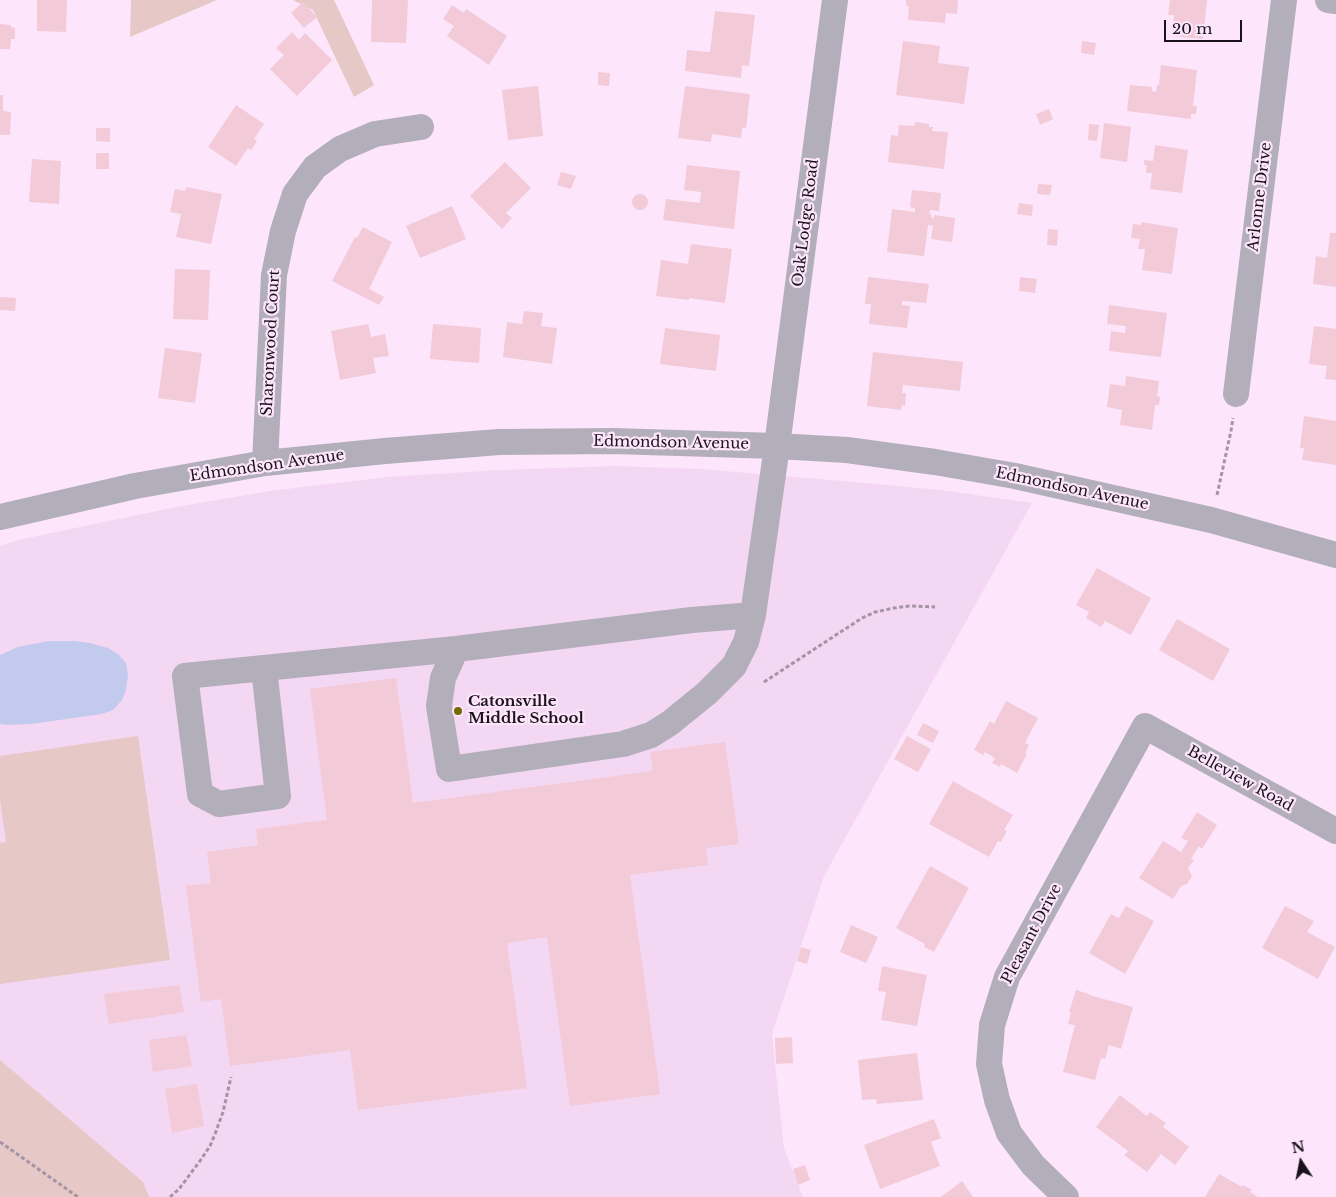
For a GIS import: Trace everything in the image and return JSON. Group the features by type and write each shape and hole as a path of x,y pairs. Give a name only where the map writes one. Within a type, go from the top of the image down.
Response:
{"street":[{"name":"Oak Lodge Road","path":"456,649 443,678 439,706 449,769 623,744 651,735 670,723 706,693 734,666 746,642 753,615 778,446 835,0"},
{"name":"Arlonne Drive","path":"1236,394 1284,0"},
{"path":"1328,0 1336,1"},
{"name":"Sharonwood Court","path":"264,463 274,275 283,231 295,194 315,166 340,149 375,134 421,127"},
{"name":"Edmondson Avenue","path":"0,517 135,486 264,463 499,442 613,441 847,450 935,462 1015,476 1211,520 1336,555"},
{"path":"264,668 278,796 219,804 200,794 185,676 264,668 456,649 753,615"},
{"name":"Belleview Road","path":"1145,726 1336,831"},
{"name":"Pleasant Drive","path":"1066,1197 1033,1165 1009,1133 997,1100 989,1064 992,1025 1006,977 1145,726"}],"path":[{"path":"1211,520 1231,431 1236,394"},
{"path":"764,682 862,618 876,612 894,608 910,606 935,607"},
{"path":"170,1197 179,1188 210,1146 223,1112 231,1077"},
{"path":"0,1142 78,1197"}],"shaded area":[{"path":"131,0 217,0 130,37"},
{"path":"293,0 334,0 374,85 354,97 313,10"},
{"name":"Catonsville Middle School","path":"613,466 701,469 843,481 940,490 1032,503 824,876 772,1034 784,1148 803,1197 60,1197 0,1153 0,546 18,540 176,507 270,491 387,477"},
{"path":"138,736 170,960 0,984 0,843 6,842 0,800 0,756"},
{"path":"0,1060 143,1182 149,1197 0,1197"}],"water":[{"path":"49,641 90,643 108,648 118,654 126,663 128,675 126,690 122,700 113,710 102,714 31,724 0,724 0,655 18,647"}],"building":[{"path":"37,0 67,0 66,32 37,31"},
{"path":"372,0 408,0 406,43 371,42"},
{"path":"906,0 958,0 957,14 946,13 945,23 908,20 909,6 906,6"},
{"path":"1170,0 1207,0 1203,39 1172,36 1174,15 1168,15"},
{"path":"303,2 317,17 304,28 291,13"},
{"path":"452,5 464,13 466,9 507,36 489,65 447,36 454,26 443,19"},
{"path":"715,11 755,15 749,66 742,65 741,78 685,71 687,50 710,52"},
{"path":"0,24 11,25 11,27 15,28 15,39 11,39 10,49 0,49"},
{"path":"292,32 299,40 305,33 332,60 297,96 270,69 284,55 276,48"},
{"path":"903,41 940,46 938,63 969,67 964,104 896,95"},
{"path":"1082,41 1096,43 1094,55 1081,53"},
{"path":"1161,65 1197,70 1193,106 1197,106 1196,114 1191,114 1191,119 1127,111 1130,85 1152,87 1152,91 1156,92 1157,85 1159,85"},
{"path":"598,72 610,73 609,86 598,85"},
{"path":"538,86 543,136 508,140 502,90"},
{"path":"685,86 750,94 746,128 742,128 741,138 712,134 711,142 678,138"},
{"path":"0,95 3,95 3,111 11,112 10,135 0,135"},
{"path":"236,105 264,124 254,139 257,141 251,150 248,148 236,166 208,147"},
{"path":"1049,109 1053,119 1040,125 1036,114"},
{"path":"915,122 929,124 929,127 933,127 932,131 948,132 944,169 888,162 891,135 898,136 899,125 914,126"},
{"path":"1104,123 1131,127 1127,162 1100,158"},
{"path":"1089,124 1099,125 1097,141 1088,140"},
{"path":"96,128 110,128 110,142 96,141"},
{"path":"1155,145 1188,150 1182,193 1150,189 1152,173 1146,173 1147,165 1144,165 1144,160 1153,161"},
{"path":"96,153 109,153 109,169 96,169"},
{"path":"32,159 61,161 59,204 29,202"},
{"path":"505,162 531,188 506,213 512,218 502,229 470,196"},
{"path":"687,165 740,171 734,229 663,220 666,199 700,203 701,192 684,190"},
{"path":"561,172 576,176 571,189 557,185"},
{"path":"1038,184 1052,185 1050,195 1037,194"},
{"path":"186,187 222,194 211,244 176,237 181,214 170,212 175,189 185,191"},
{"path":"912,190 941,193 939,211 930,210 931,218 934,218 934,215 955,218 952,242 931,239 933,226 928,225 924,256 887,252 892,209 915,212 915,208 910,207"},
{"path":"637,194 643,194 648,199 646,208 637,210 632,205 632,199"},
{"path":"1019,203 1033,205 1032,216 1017,214"},
{"path":"452,206 466,239 420,258 406,226"},
{"path":"1141,222 1178,228 1172,274 1142,270 1145,249 1138,249 1140,239 1131,238 1133,224 1141,225"},
{"path":"363,227 392,242 369,289 384,297 379,305 332,281 355,237 357,238"},
{"path":"1048,229 1058,230 1057,246 1047,245"},
{"path":"1330,233 1336,233 1336,287 1313,284 1316,256 1327,258"},
{"path":"691,244 732,249 725,303 656,296 661,260 688,264"},
{"path":"175,269 210,270 208,320 173,319"},
{"path":"868,277 929,284 926,303 902,301 902,305 910,306 907,328 869,324 871,304 865,304"},
{"path":"1020,277 1037,279 1035,293 1019,291"},
{"path":"0,297 16,298 15,311 0,310"},
{"path":"1109,305 1167,313 1161,357 1109,351 1111,331 1125,333 1126,326 1107,324"},
{"path":"524,311 543,313 541,326 557,328 552,364 503,357 507,322 522,324"},
{"path":"368,324 371,337 385,334 389,356 373,358 376,373 340,380 331,331"},
{"path":"433,324 481,328 479,363 430,359"},
{"path":"1314,326 1336,329 1336,380 1325,379 1327,366 1309,364"},
{"path":"665,328 720,335 716,371 660,364"},
{"path":"165,348 202,353 195,403 158,398"},
{"path":"873,352 963,362 960,391 903,385 902,393 906,393 905,406 902,405 901,410 867,406"},
{"path":"1126,376 1159,381 1157,396 1160,397 1159,405 1155,405 1152,430 1120,425 1122,410 1107,407 1110,384 1125,386"},
{"path":"1304,416 1336,421 1336,465 1302,460 1304,448 1300,448"},
{"path":"1097,568 1151,598 1131,635 1105,621 1101,627 1086,618 1089,612 1076,605"},
{"path":"1177,619 1230,649 1213,681 1159,650"},
{"path":"396,678 413,803 653,771 650,752 725,742 739,844 706,848 708,865 630,875 660,1094 570,1106 547,937 507,943 527,1088 358,1110 350,1050 230,1066 221,999 201,1002 186,886 211,883 207,852 258,845 256,829 327,820 310,689"},
{"path":"1006,701 1038,718 1025,743 1029,745 1025,753 1027,754 1017,773 1001,764 1000,767 992,763 995,758 985,752 983,755 974,750 990,721 994,724"},
{"path":"923,723 939,731 933,743 917,735"},
{"path":"907,736 931,749 918,772 894,759"},
{"path":"953,781 1013,815 1004,830 1007,831 1001,842 998,841 989,857 929,824"},
{"path":"1197,812 1217,825 1202,849 1199,846 1191,859 1194,860 1188,868 1192,876 1187,884 1181,886 1173,899 1139,878 1163,841 1181,852 1188,841 1181,838"},
{"path":"930,866 969,888 934,952 924,947 925,944 896,928"},
{"path":"1126,906 1154,921 1125,974 1089,953 1111,914 1119,918"},
{"path":"1285,906 1314,921 1307,932 1335,947 1318,979 1262,948"},
{"path":"851,925 878,937 866,963 840,952"},
{"path":"801,947 811,950 807,964 797,961"},
{"path":"882,966 927,975 917,1026 881,1020 886,992 878,991"},
{"path":"179,985 184,1012 109,1024 104,994"},
{"path":"1076,990 1133,1007 1121,1049 1109,1045 1105,1059 1101,1058 1095,1080 1063,1072 1075,1025 1068,1024 1071,1013 1069,1012"},
{"path":"186,1035 192,1066 153,1072 149,1040"},
{"path":"792,1037 793,1063 776,1064 775,1038"},
{"path":"917,1053 923,1100 877,1104 876,1099 862,1100 858,1060"},
{"path":"197,1084 204,1126 172,1133 165,1089"},
{"path":"1120,1095 1147,1116 1150,1112 1166,1123 1163,1127 1189,1147 1175,1165 1161,1154 1147,1172 1124,1155 1128,1151 1096,1127"},
{"path":"934,1119 941,1138 931,1142 940,1166 880,1189 864,1145"},
{"path":"805,1165 810,1180 798,1185 793,1169"},
{"path":"1219,1174 1242,1187 1243,1185 1252,1190 1250,1192 1258,1197 1205,1197"},
{"path":"962,1181 973,1197 941,1197"}],"place":[{"name":"Catonsville Middle School","path":"458,711"}]}
